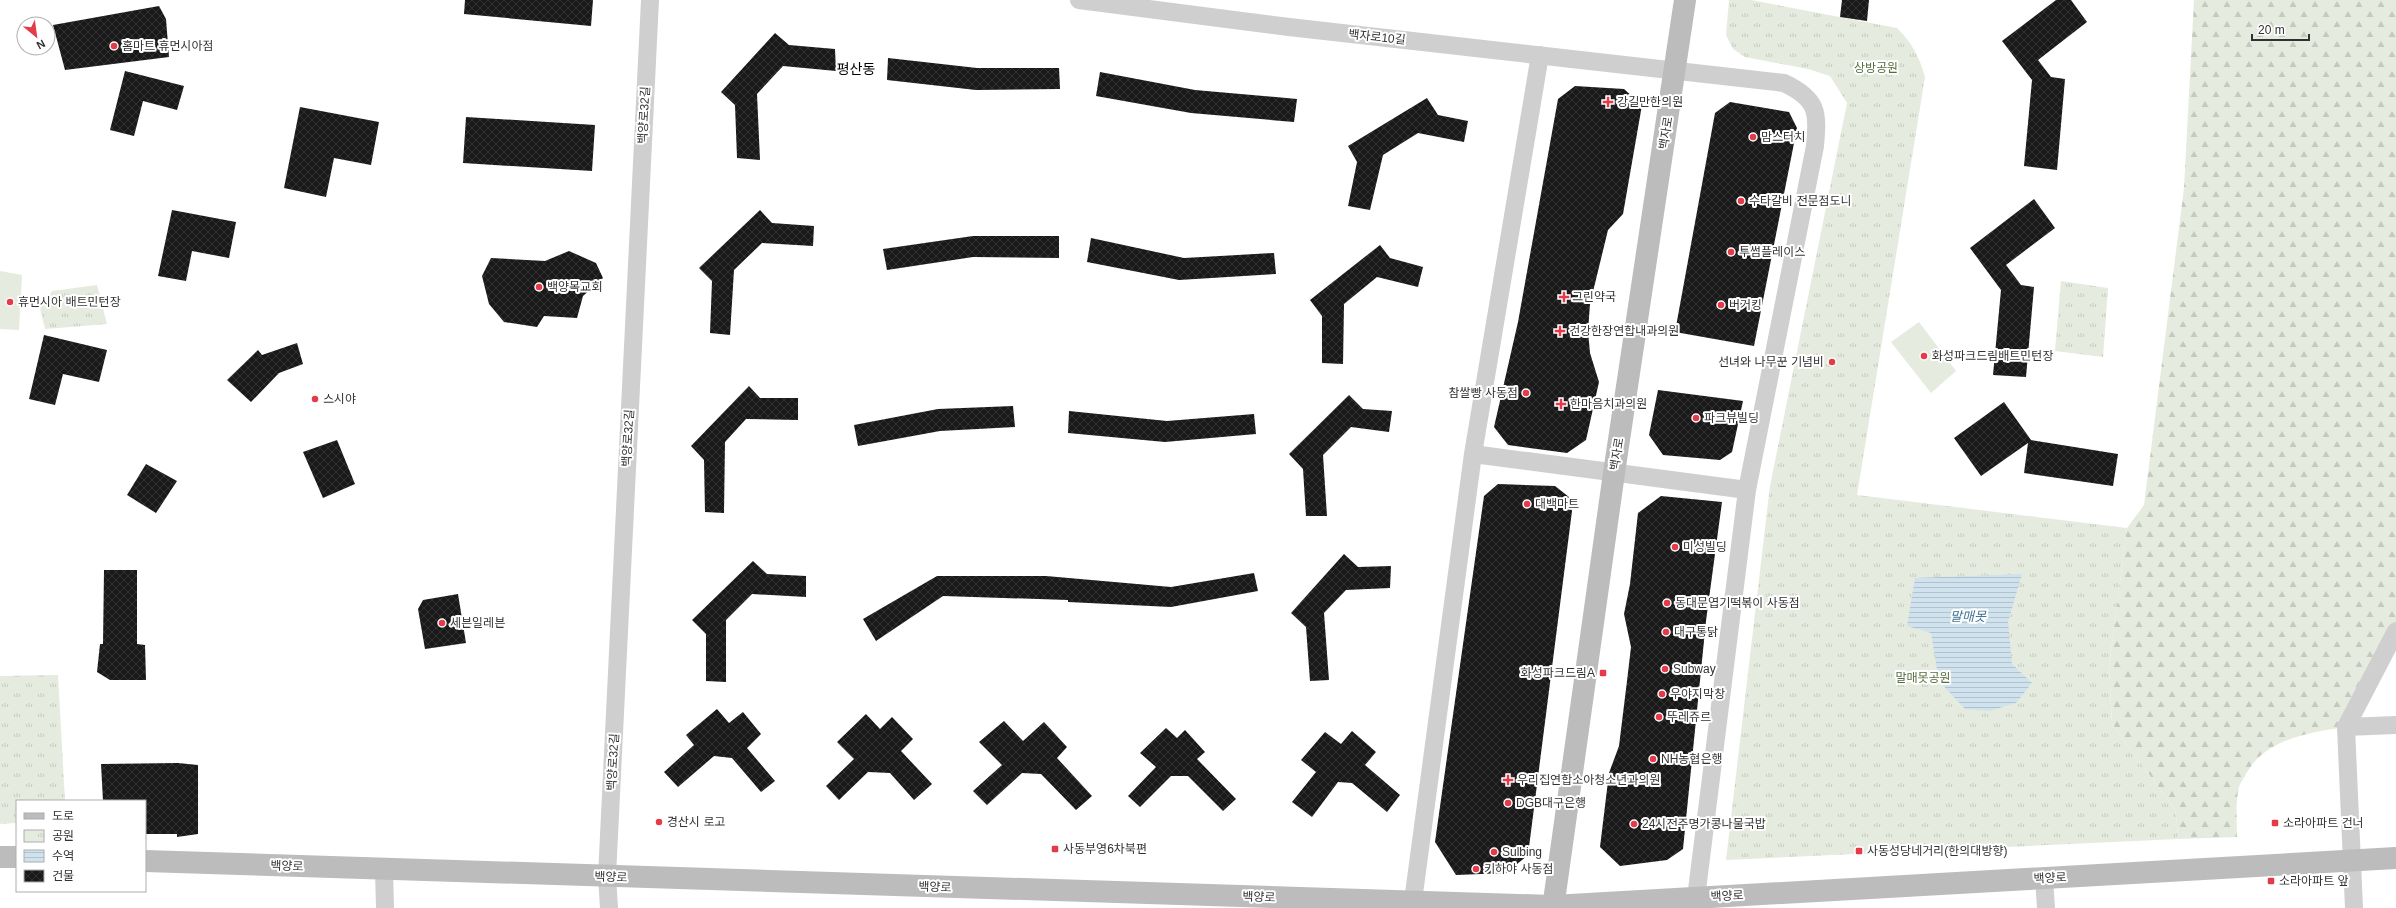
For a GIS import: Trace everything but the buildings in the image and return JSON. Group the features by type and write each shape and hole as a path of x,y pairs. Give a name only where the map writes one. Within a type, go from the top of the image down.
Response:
{"street":[{"name":"백양로32길","path":"609,908 607,876 650,0"},
{"name":"백자로10길","path":"1079,0 1289,27 1784,83 1801,91 1812,105 1817,120 1815,146 1747,490 1696,898"},
{"name":"백자로","path":"1553,907 1614,473 1676,70 1685,0"},
{"path":"1413,901 1473,454 1540,55"},
{"path":"1473,454 1747,490"},
{"path":"2354,908 2346,727 2396,631"},
{"path":"2346,727 2396,725"},
{"path":"0,857 16,857"},
{"name":"백양로","path":"146,861 1413,901 1553,907 1696,898 1729,902 2044,878 2396,858"},
{"path":"384,869 385,908"},
{"path":"2044,878 2046,908"}],"green space":[{"name":"말매못공원","path":"1729,0 1751,0 1897,28 1914,50 1925,77 1857,495 2127,528 2109,667 2112,724 2176,811 2178,839 1726,860 1770,486 1847,103 1830,76 1808,69 1745,57 1733,49 1726,35"},
{"path":"2194,0 2396,0 2396,631 2346,727 2290,739 2276,745 2254,762 2239,787 2237,806 2237,837 2178,839 2176,811 2112,724 2109,667 2127,528 2144,505 2184,188"},
{"name":"휴먼시아 배트민턴장","path":"0,271 22,275 19,330 0,329"},
{"path":"2061,281 2108,288 2103,357 2055,351"},
{"path":"97,285 107,324 45,329 40,308 52,291"},
{"name":"화성파크드림배트민턴장","path":"1919,322 1956,371 1931,393 1891,342"},
{"path":"58,675 65,800 16,800 16,823 0,824 0,676"}],"water":[{"name":"말매못","path":"2022,574 2008,622 2012,664 2032,683 2016,703 1989,711 1965,709 1939,681 1931,633 1907,626 1915,578"}],"place":[{"name":"홈마트 휴먼시아점","path":"114,46"},
{"name":"강길만한의원","path":"1608,102"},
{"name":"맘스터치","path":"1753,137"},
{"name":"수타갈비 전문점도니","path":"1741,201"},
{"name":"투썸플레이스","path":"1731,252"},
{"name":"백양목교회","path":"539,287"},
{"name":"그린약국","path":"1564,297"},
{"name":"휴먼시아 배트민턴장","path":"10,302"},
{"name":"버거킹","path":"1721,305"},
{"name":"건강한장연합내과의원","path":"1560,331"},
{"name":"화성파크드림배트민턴장","path":"1924,356"},
{"name":"선녀와 나무꾼 기념비","path":"1832,362"},
{"name":"참쌀빵 사동점","path":"1526,393"},
{"name":"스시야","path":"315,399"},
{"name":"한마음치과의원","path":"1561,404"},
{"name":"파크뷰빌딩","path":"1696,418"},
{"name":"대백마트","path":"1527,504"},
{"name":"미성빌딩","path":"1675,547"},
{"name":"동대문엽기떡볶이 사동점","path":"1667,603"},
{"name":"세븐일레븐","path":"442,623"},
{"name":"대구통닭","path":"1666,632"},
{"name":"Subway","path":"1665,669"},
{"name":"화성파크드림A","path":"1603,673"},
{"name":"우야지막창","path":"1662,694"},
{"name":"뚜레쥬르","path":"1659,717"},
{"name":"NH농협은행","path":"1653,759"},
{"name":"우리집연합소아청소년과의원","path":"1508,780"},
{"name":"DGB대구은행","path":"1508,803"},
{"name":"경산시 로고","path":"659,822"},
{"name":"소라아파트 건너","path":"2275,823"},
{"name":"24시전주명가콩나물국밥","path":"1634,824"},
{"name":"사동부영6차북편","path":"1055,849"},
{"name":"사동성당네거리(한의대방향)","path":"1859,851"},
{"name":"Sulbing","path":"1494,852"},
{"name":"키하야 사동점","path":"1476,869"},
{"name":"소라아파트 앞","path":"2271,881"}],"district":[{"name":"평산동","path":"856,69"}],"park label":[{"name":"상방공원","path":"1876,68"}]}
